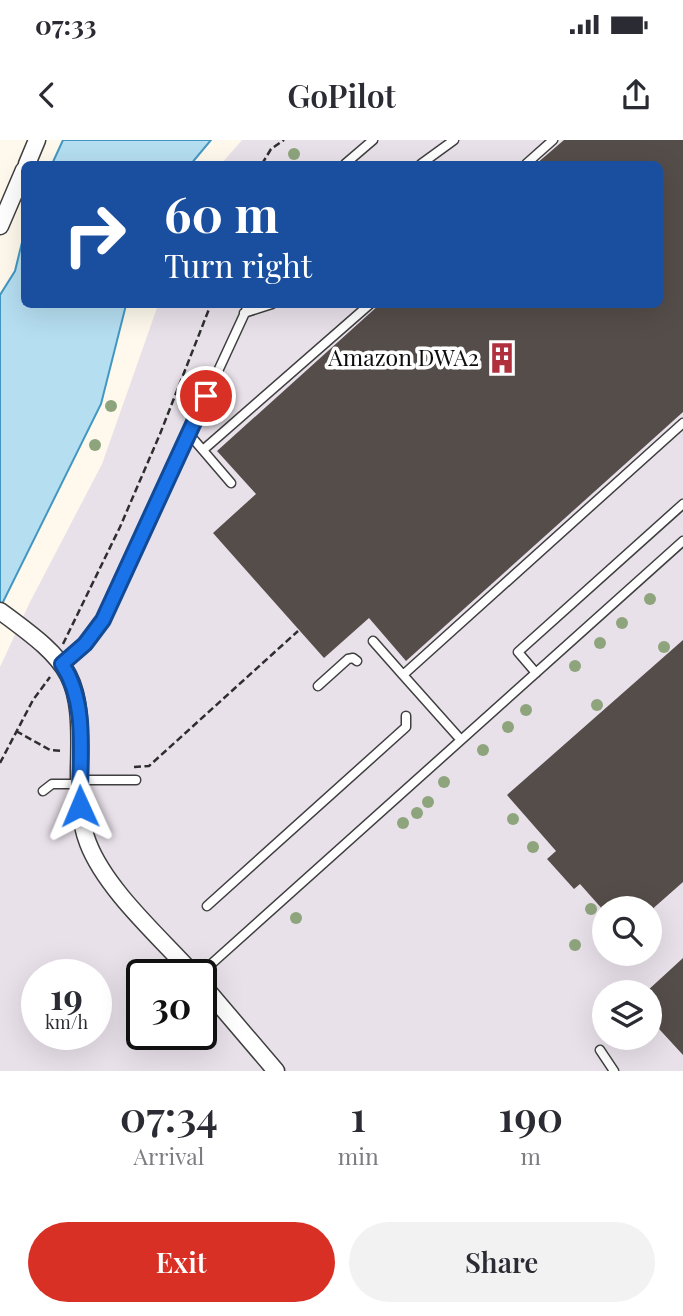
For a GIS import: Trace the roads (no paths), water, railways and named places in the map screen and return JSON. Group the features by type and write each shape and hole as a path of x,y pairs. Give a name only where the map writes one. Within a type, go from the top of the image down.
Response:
{"street":[{"path":"28,161 37,140"},
{"path":"0,226 21,177"},
{"path":"0,611 40,640 57,669 71,677 78,698 79,782 83,828 97,863 110,883 181,959"},
{"path":"217,1002 276,1071"}],"lane":[{"path":"348,161 373,140"},
{"path":"425,161 454,140"},
{"path":"529,161 553,140"},
{"path":"203,450 365,308"},
{"path":"57,669 85,644 103,620 246,309"},
{"path":"403,675 683,423"},
{"path":"189,434 231,484"},
{"path":"536,673 518,652 683,503"},
{"path":"214,959 683,541"},
{"path":"373,641 461,740"},
{"path":"318,686 348,659 357,661"},
{"path":"207,906 406,727 406,716"},
{"path":"43,791 52,785 136,780"},
{"path":"600,1050 614,1071"}],"water":[{"path":"63,140 211,140 194,161 53,161"},
{"path":"21,246 21,308 125,308 101,404 0,608 0,295 15,271"}],"place":[{"name":"Amazon DWA2","path":"502,358"}]}
